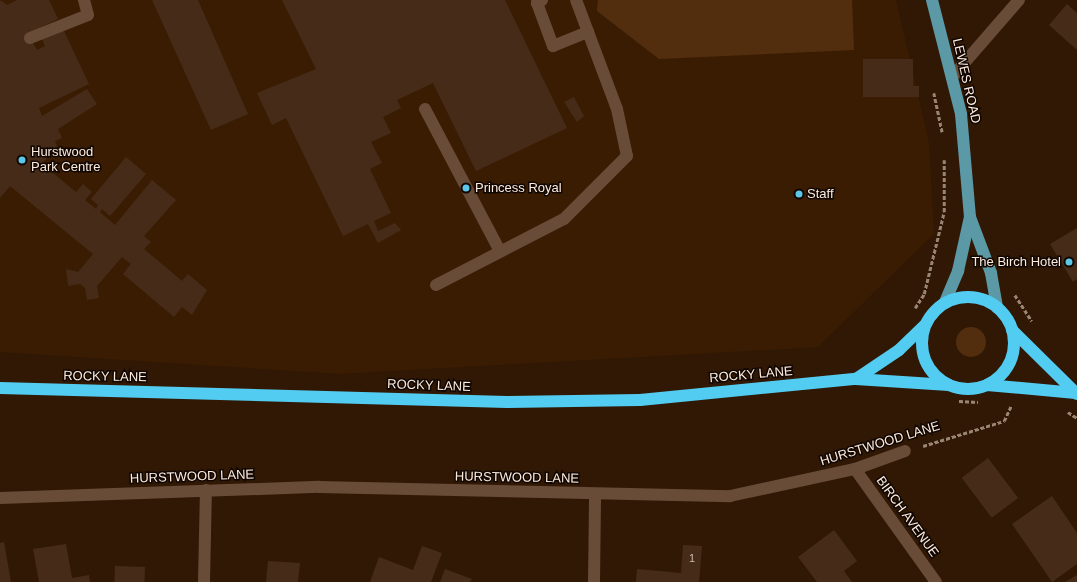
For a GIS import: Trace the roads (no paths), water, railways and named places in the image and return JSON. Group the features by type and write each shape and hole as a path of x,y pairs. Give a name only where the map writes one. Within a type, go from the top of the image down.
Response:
{"highway":[{"path":"970,296 997,307 1012,330 1077,393 987,385 968,389 949,385 926,364 921,345 925,325 945,302 970,296"},
{"name":"ROCKY LANE","path":"856,379 899,350 925,325"},
{"path":"987,385 1001,374 1011,357 1012,330"},
{"name":"ROCKY LANE","path":"0,388 507,402 640,400 856,379 949,385"}],"main road":[{"name":"LEWES ROAD","path":"932,0 961,114 970,217 991,273 997,307"},
{"name":"LEWES ROAD","path":"945,302 958,271 970,217"}],"street":[{"path":"30,38 88,15 84,0"},
{"path":"542,0 537,3 553,46 588,32"},
{"path":"436,285 564,219 627,156 617,109 576,0"},
{"path":"952,77 1019,0"},
{"path":"425,109 500,251"},
{"name":"HURSTWOOD LANE","path":"0,498 206,490 319,488 730,496 855,469 905,451"},
{"name":"BIRCH AVENUE","path":"855,469 936,582"},
{"path":"204,582 206,490"},
{"path":"594,582 595,494"}],"place":[{"name":"Hurstwood Park Centre","path":"22,160"},
{"name":"Princess Royal","path":"466,188"},
{"name":"Staff","path":"799,194"},
{"name":"The Birch Hotel","path":"1069,262"}]}
